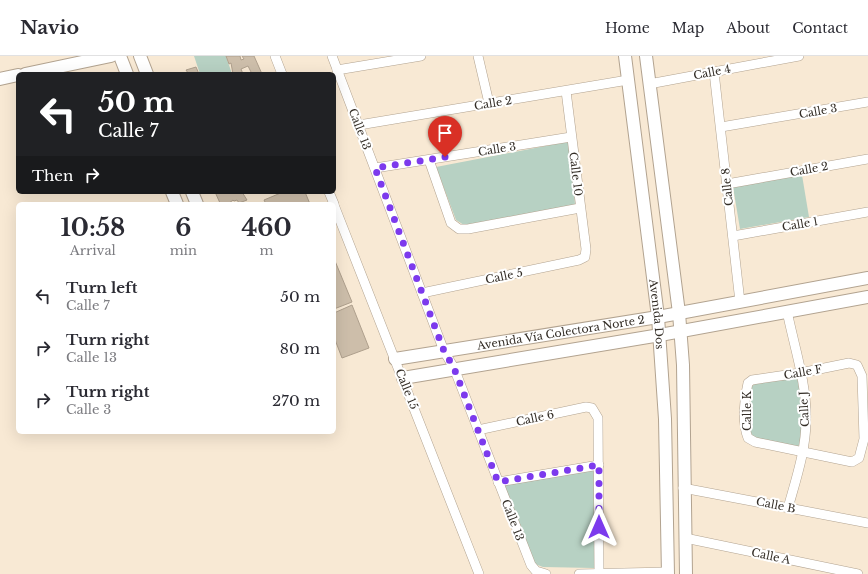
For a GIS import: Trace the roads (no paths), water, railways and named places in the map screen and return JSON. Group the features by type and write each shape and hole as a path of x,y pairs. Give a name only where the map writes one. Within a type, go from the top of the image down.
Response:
{"street":[{"path":"35,72 111,56"},
{"path":"120,56 126,72"},
{"path":"140,56 146,72"},
{"path":"275,56 281,72"},
{"name":"Calle 13","path":"332,56 336,70 359,125 444,351 454,368 531,565 536,571 546,574"},
{"path":"336,70 421,56"},
{"path":"478,56 489,103"},
{"name":"Avenida Dos","path":"625,56 660,335 665,419 668,573"},
{"name":"Avenida Dos","path":"646,56 678,313 683,365 683,488 686,574"},
{"name":"Calle 4","path":"649,84 799,56"},
{"name":"Calle 8","path":"714,72 740,302"},
{"path":"0,79 16,76"},
{"name":"Calle 2","path":"359,125 628,80"},
{"name":"Calle 10","path":"566,91 586,249 585,257"},
{"name":"Calle 3","path":"721,127 868,102"},
{"name":"Calle 3","path":"375,168 571,137"},
{"name":"Calle 2","path":"727,184 868,159"},
{"path":"429,160 451,222 459,229 468,229 580,208"},
{"name":"Calle 15","path":"336,209 479,574"},
{"name":"Calle 1","path":"733,236 868,212"},
{"name":"Calle 5","path":"422,293 579,260 585,257"},
{"name":"Avenida Vía Colectora Norte 2","path":"395,359 658,317 868,278"},
{"name":"Avenida Vía Colectora Norte 2","path":"403,378 454,368 660,335 868,297"},
{"name":"Calle J","path":"787,311 800,373 806,421 802,452 788,508"},
{"name":"Calle F","path":"748,383 752,380 800,373 849,363 858,368 862,376 864,439 860,455 857,460 852,462 802,452"},
{"name":"Calle K","path":"748,383 745,393 745,431 748,438 755,442 802,452"},
{"name":"Calle 6","path":"478,430 586,407 592,408 598,418 599,465"},
{"path":"498,482 599,465 599,574"},
{"name":"Calle B","path":"683,488 868,523"},
{"name":"Calle A","path":"685,538 858,574"},
{"path":"579,574 668,573"}]}
